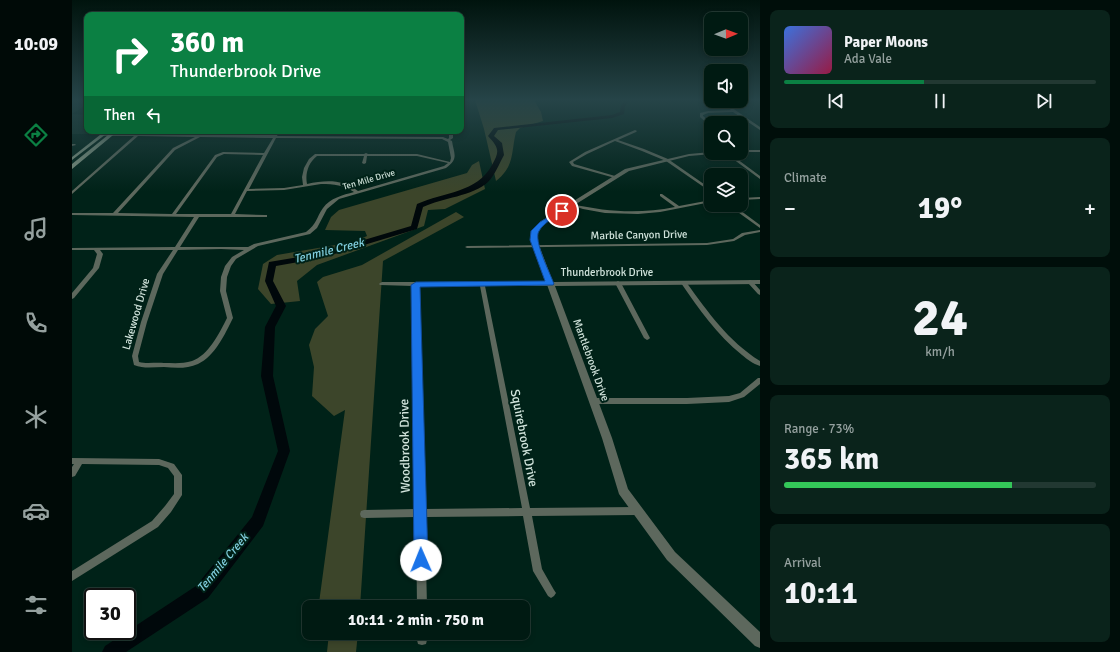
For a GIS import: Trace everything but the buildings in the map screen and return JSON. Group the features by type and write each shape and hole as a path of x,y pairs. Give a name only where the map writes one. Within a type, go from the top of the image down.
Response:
{"main road":[{"path":"72,159 102,135 106,134"},
{"path":"73,165 108,134"}],"street":[{"path":"614,177 571,162 572,160 586,153 634,131"},
{"path":"123,134 447,139 452,138 451,134"},
{"path":"72,193 137,135"},
{"path":"115,214 174,149 199,136"},
{"path":"232,216 275,136"},
{"path":"305,185 303,181 308,163 314,155 417,155 451,163 453,158 452,152 447,139"},
{"path":"614,140 666,160 704,186"},
{"path":"748,150 760,151"},
{"path":"173,215 216,156 223,153 266,154"},
{"path":"364,163 366,154"},
{"name":"Mantlebrook Drive","path":"704,154 666,160 636,167 614,177 542,223 535,231 534,240 607,438 623,491 670,556 760,641"},
{"path":"736,160 760,178"},
{"name":"Ten Mile Drive","path":"216,341 230,318 223,291 224,277 228,266 234,258 256,245 308,233 316,228 322,213 328,204 338,198 445,167 451,163"},
{"path":"246,190 282,189 316,184 340,184 357,192"},
{"path":"661,195 678,207"},
{"path":"748,199 760,198"},
{"path":"572,205 611,213 644,213 704,202"},
{"path":"740,212 760,227"},
{"path":"72,214 265,216"},
{"name":"Lakewood Drive","path":"197,216 160,274 144,322 135,356 136,363 141,365 168,366 192,364 198,362 207,355 216,341"},
{"name":"Marble Canyon Drive","path":"467,247 707,244 734,240 744,234 760,231"},
{"path":"72,249 249,249"},
{"path":"72,297 96,268 100,254 96,249"},
{"path":"750,282 760,293"},
{"name":"Thunderbrook Drive","path":"382,284 760,282"},
{"path":"618,283 647,338"},
{"path":"684,283 727,340 746,356 760,364"},
{"name":"Squirebrook Drive","path":"482,284 538,572 551,593"},
{"name":"Woodbrook Drive","path":"416,285 422,600"},
{"path":"593,401 687,401 729,399 742,395 760,380"},
{"path":"72,474 76,461 160,462 171,466 178,475 179,484 178,495 155,524 72,576"},
{"path":"364,514 636,511"}],"shaded area":[{"path":"72,130 84,130 84,134 72,134"},
{"path":"484,130 518,130 509,164 506,170 496,181"},
{"path":"479,161 485,189 445,209 428,210 424,226 317,265 297,281 300,301 271,304 258,289 263,264 277,255 353,242 367,236 365,231 325,230 331,217 339,210 467,173 472,165"},
{"path":"456,212 464,217 383,261 360,600 319,600 345,410 334,416 312,396 314,367 309,345 315,329 328,316 317,282 323,277 362,265"},
{"path":"328,640 357,640 356,652 327,652"}],"waterway":[{"name":"Tenmile Creek","path":"111,652 202,592 258,521 284,451 267,376 270,327 281,306 269,281 272,264 318,256 414,227 420,206 475,187 488,178 501,155 499,143 491,136 495,130"}],"route":[{"path":"421,560 416,285 550,284 534,240 535,231 542,223 562,211"}]}
